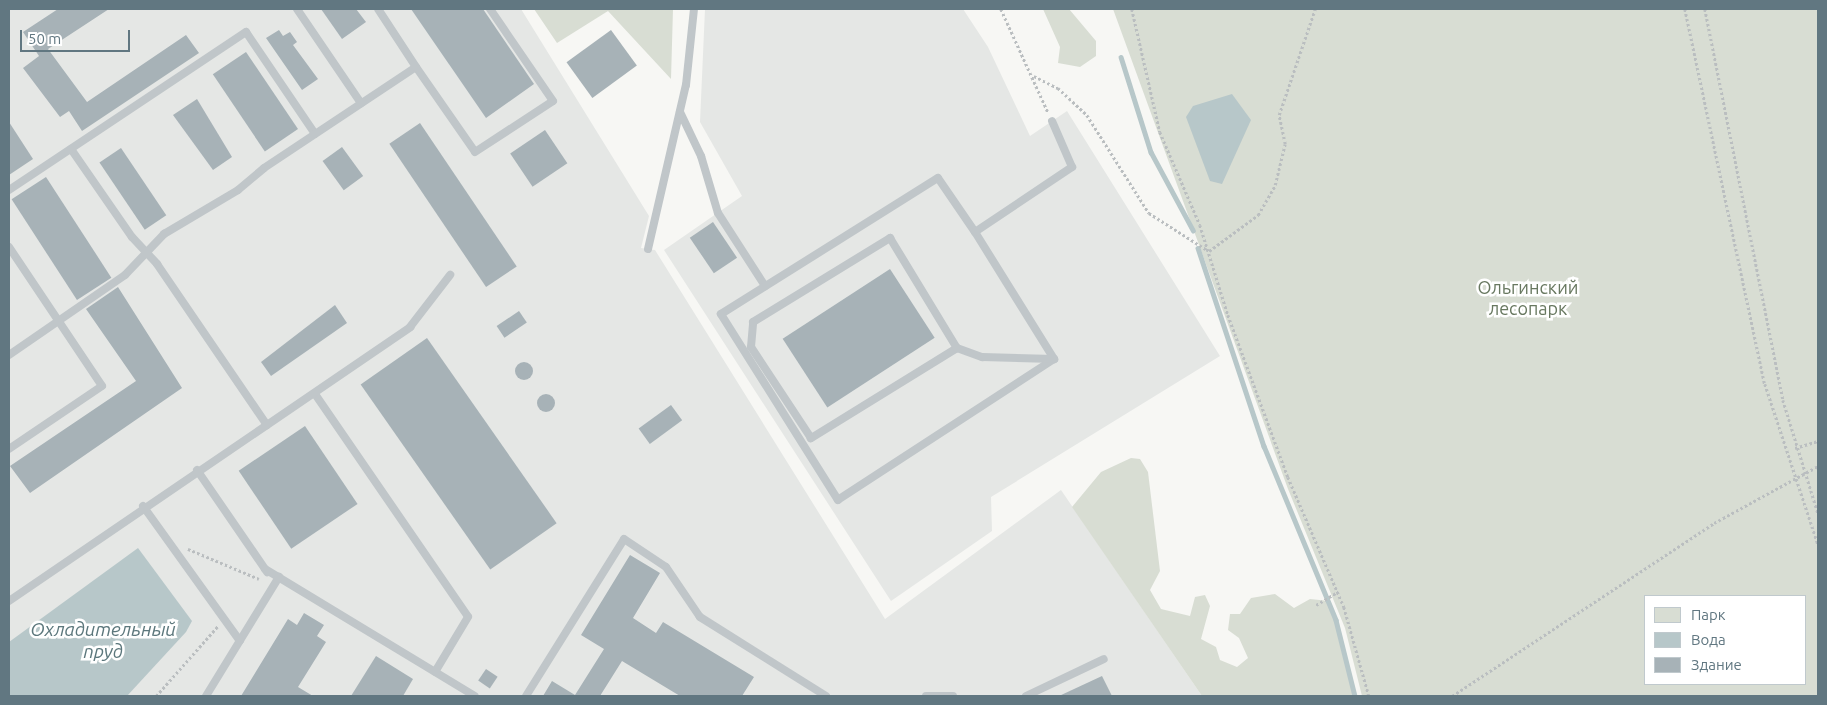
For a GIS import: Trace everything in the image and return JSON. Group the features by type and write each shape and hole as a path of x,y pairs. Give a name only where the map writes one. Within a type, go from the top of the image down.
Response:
{"lane":[{"path":"296,9 361,104"},
{"path":"378,9 475,152 553,101 490,9"},
{"path":"648,249 680,112 694,9"},
{"path":"9,190 246,32 315,134"},
{"path":"9,355 124,275 164,234 238,190 315,134 416,67"},
{"path":"680,112 702,156 718,213 765,286"},
{"path":"975,232 1072,167 1051,119"},
{"path":"71,148 267,425"},
{"path":"938,178 975,232 1054,359 838,500 721,314 938,178"},
{"path":"957,348 811,438 751,347 753,322 890,238 957,348 982,357 1054,359"},
{"path":"9,247 102,386 9,449"},
{"path":"9,601 143,506 315,394 420,319 450,275"},
{"path":"315,394 468,617 435,672"},
{"path":"197,470 265,569 277,580 476,696"},
{"path":"143,506 240,641"},
{"path":"526,696 624,539 666,567 694,611 708,623 826,696"},
{"path":"206,696 277,580"},
{"path":"1026,696 1104,659"},
{"path":"929,696 953,696"}],"path":[{"path":"1001,9 1034,76 1051,119"},
{"path":"1132,9 1160,132 1209,251 1288,477 1338,592 1369,696"},
{"path":"1209,251 1258,215 1275,185 1285,144 1279,114 1315,9"},
{"path":"1685,9 1765,384 1818,544"},
{"path":"1705,9 1795,448 1818,513"},
{"path":"1034,76 1058,88 1087,115 1149,213 1209,251"},
{"path":"1795,448 1818,441"},
{"path":"1452,696 1714,523 1796,476 1818,466"},
{"path":"168,540 277,580"},
{"path":"1316,605 1338,592"},
{"path":"156,696 224,619"}],"shaded area":[{"path":"9,9 521,9 649,216 641,248 655,250 885,619 1061,490 1202,696 9,696"},
{"path":"705,9 963,9 988,47 1030,136 1067,111 1220,356 991,497 992,531 891,601 664,250 742,196 700,122"}],"green space":[{"path":"534,9 673,9 671,79 608,11 557,43"},
{"path":"1043,9 1069,9 1096,41 1096,56 1080,67 1058,63 1060,47"},
{"name":"Ольгинский лесопарк","path":"1113,9 1818,9 1818,696 1362,696 1345,628 1288,489"},
{"path":"1131,458 1140,459 1148,472 1160,571 1150,590 1161,609 1190,616 1195,597 1205,595 1210,606 1201,639 1216,647 1220,660 1237,667 1248,658 1239,638 1228,630 1230,614 1240,614 1251,598 1275,594 1294,608 1310,599 1329,601 1355,696 1202,696 1072,507 1101,472"}],"water":[{"path":"1232,94 1251,120 1222,184 1210,181 1186,117 1193,106"},
{"name":"Охладительный пруд","path":"138,548 192,621 186,632 127,696 9,696 9,642"}],"building":[{"path":"58,9 109,9 48,49 87,102 186,35 199,53 82,131 69,111 60,117 23,68 39,56 23,32"},
{"path":"321,9 356,9 366,22 342,39"},
{"path":"411,9 483,9 534,84 486,118"},
{"path":"279,30 283,36 290,32 297,42 293,45 318,79 302,90 266,38"},
{"path":"611,30 637,66 592,98 567,62"},
{"path":"246,52 298,129 265,151 213,74"},
{"path":"197,99 232,157 213,170 173,115"},
{"path":"9,122 33,159 9,175"},
{"path":"420,123 517,266 486,287 389,144"},
{"path":"545,130 567,163 533,187 510,153"},
{"path":"342,147 363,176 344,190 323,161"},
{"path":"121,148 166,215 145,230 99,163"},
{"path":"46,177 111,278 77,300 12,199"},
{"path":"713,222 737,258 714,273 690,238"},
{"path":"890,269 935,338 827,407 783,339"},
{"path":"118,287 182,388 30,493 10,466 136,381 86,309"},
{"path":"335,305 347,323 271,376 261,362"},
{"path":"519,311 527,323 504,338 497,326"},
{"path":"427,338 557,523 490,570 361,384"},
{"path":"520,362 528,362 533,367 531,378 520,380 515,375 515,367"},
{"path":"542,394 550,394 555,399 553,410 542,412 537,407 537,399"},
{"path":"671,405 682,420 650,444 639,429"},
{"path":"305,426 358,504 291,549 239,471"},
{"path":"630,555 660,573 633,618 656,633 663,622 754,677 742,696 680,696 622,661 600,696 543,696 552,681 575,695 604,649 581,635"},
{"path":"304,613 324,625 317,636 326,642 298,687 313,696 241,696 288,619 297,625"},
{"path":"376,656 413,679 403,696 351,696"},
{"path":"486,669 498,677 490,688 478,681"},
{"path":"1102,676 1112,696 1059,696"}],"waterway":[{"path":"1121,57 1151,152 1193,230"},
{"path":"1198,248 1264,446 1336,620 1355,696"}]}
